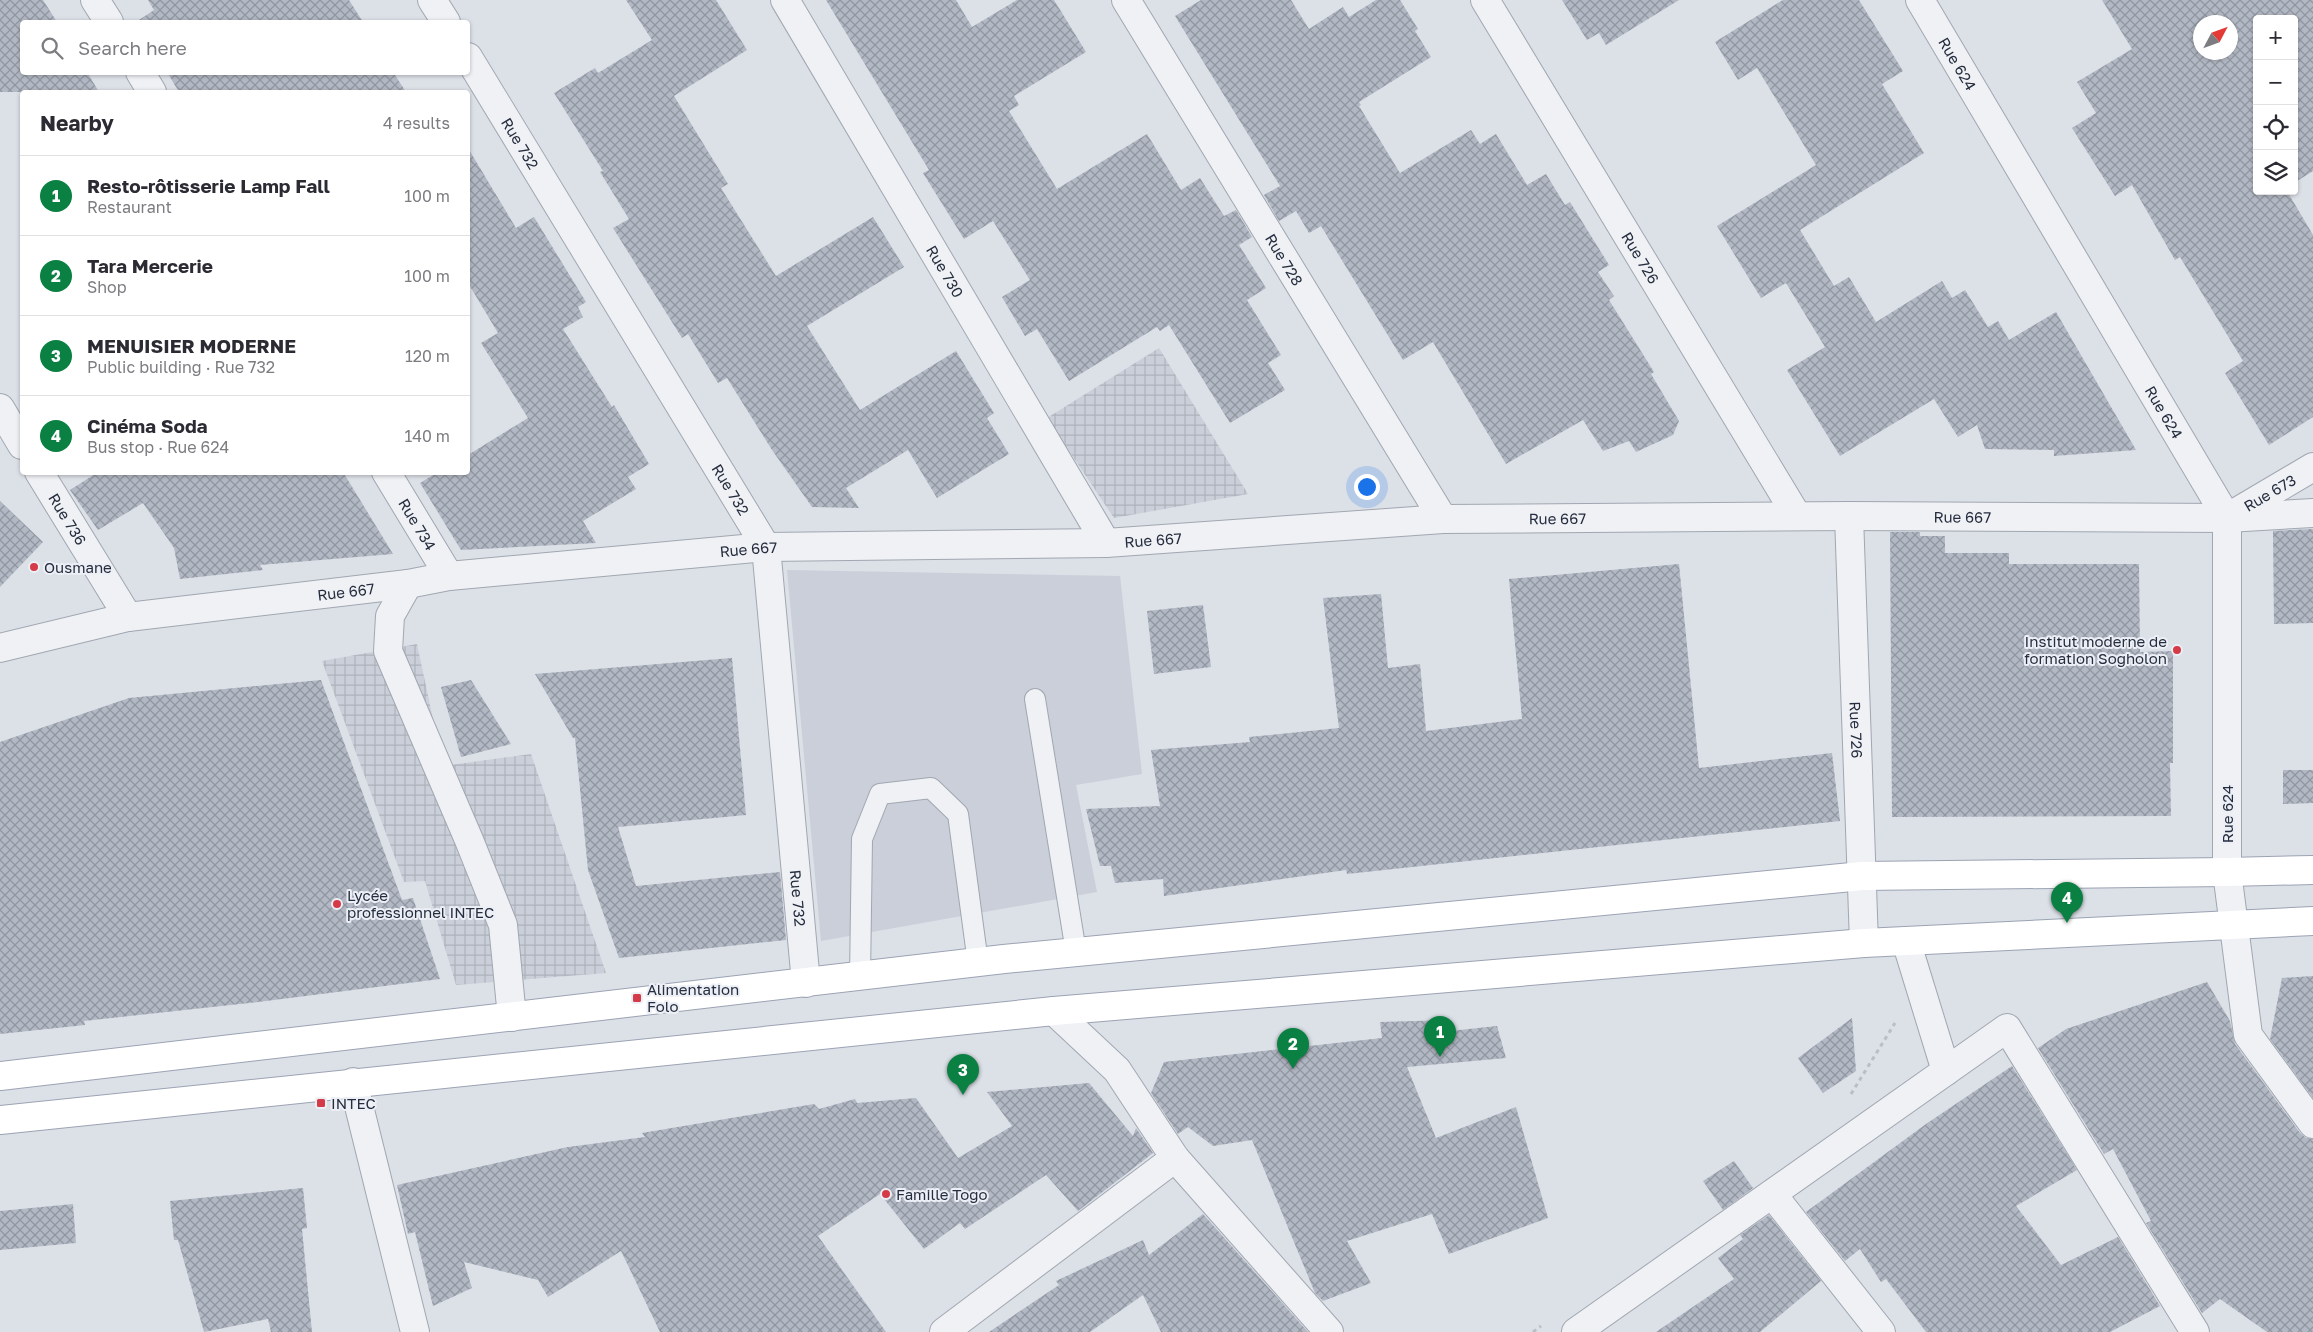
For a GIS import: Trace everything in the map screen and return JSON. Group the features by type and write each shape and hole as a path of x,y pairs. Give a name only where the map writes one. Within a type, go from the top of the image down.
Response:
{"main road":[{"path":"0,1076 1076,952 1862,876 2313,870"},
{"path":"0,1120 1054,1011 1864,943 2313,921"}],"street":[{"path":"95,0 108,20"},
{"path":"432,0 445,20"},
{"name":"Rue 730","path":"785,0 1106,543"},
{"name":"Rue 728","path":"1126,0 1443,518"},
{"name":"Rue 726","path":"1485,0 1797,516"},
{"name":"Rue 624","path":"1920,0 2227,518 2227,872 2248,1035 2313,1124"},
{"name":"Rue 732","path":"470,61 766,547 806,983"},
{"path":"142,75 151,90"},
{"path":"0,408 20,442"},
{"name":"Rue 673","path":"2227,518 2313,467"},
{"name":"Rue 736","path":"41,475 128,617"},
{"name":"Rue 734","path":"388,475 450,576"},
{"name":"Rue 667","path":"0,648 128,617 408,584 450,576 766,547 1106,543 1443,518 1849,516 2227,518 2313,513"},
{"name":"Rue 726","path":"1849,516 1864,943"},
{"path":"408,584 390,616 388,651 469,840 503,925 512,1017"},
{"path":"1906,941 1946,1071"},
{"path":"1054,1011 1117,1070 1175,1158 1329,1332"},
{"path":"1576,1332 2007,1028 2195,1332"},
{"path":"353,1082 415,1332"},
{"path":"944,1332 1175,1158"},
{"path":"1772,1194 1881,1332"}],"lane":[{"path":"1035,699 1076,952"},
{"path":"860,976 862,840 880,794 931,788 958,814 978,963"}],"path":[{"path":"1848,1099 1900,1015"},
{"path":"1533,1332 1549,1321"}],"shaded area":[{"path":"1159,348 1248,494 1114,518 1047,418"},
{"path":"787,570 1120,576 1142,774 1076,785 1097,892 821,941"},
{"path":"417,644 443,766 531,754 606,973 456,985 425,881 404,882 322,661"}],"building":[{"path":"0,0 43,0 56,20 20,20 20,75 89,75 98,90 20,90 20,92 0,92"},
{"path":"148,0 349,0 362,20 139,20 154,10"},
{"path":"626,0 716,0 747,50 674,96 728,184 721,188 776,276 873,217 904,267 807,326 860,410 956,351 994,413 987,418 1009,454 937,498 908,450 846,488 859,508 812,507 772,450 727,378 718,383 688,334 682,338 613,228 629,219 600,172 603,171 554,93 595,68 598,73 652,40"},
{"path":"826,0 956,0 972,27 1017,0 1054,0 1086,52 1014,96 1019,105 1009,111 1057,189 1147,134 1181,190 1200,178 1224,216 1236,210 1252,237 1239,245 1266,288 1247,300 1281,355 1268,363 1285,390 1230,423 1169,325 1160,331 1157,327 1069,381 1037,329 1025,336 1002,297 1030,280 993,221 964,239 923,173 929,170"},
{"path":"1201,0 1291,0 1309,29 1343,7 1349,17 1376,0 1400,0 1418,29 1415,31 1431,57 1359,102 1361,105 1359,106 1400,173 1471,130 1480,144 1496,134 1527,185 1546,174 1565,205 1570,202 1609,265 1598,272 1614,296 1609,300 1654,372 1651,374 1679,421 1673,435 1636,452 1629,441 1603,451 1583,420 1506,464 1433,342 1403,360 1321,226 1309,233 1296,211 1279,221 1264,195 1280,186 1175,16"},
{"path":"1562,0 1679,0 1606,45 1599,33 1587,40"},
{"path":"1783,0 1859,0 1903,71 1882,84 1924,153 1800,230 1834,286 1849,277 1876,322 1942,281 1952,298 1965,290 1988,327 1998,321 2009,340 2056,312 2136,450 2054,456 2054,450 1985,449 1977,425 1958,437 1934,399 1840,456 1787,370 1825,347 1786,283 1761,298 1717,226 1816,165 1757,68 1738,80 1715,42"},
{"path":"2102,0 2313,0 2313,171 2298,180 2298,15 2253,15 2253,195 2289,195 2313,235 2313,417 2269,445 2225,373 2243,361 2180,257 2175,260 2132,185 2115,196 2072,128 2096,113 2077,82 2132,49"},
{"path":"169,75 395,75 405,90 178,90"},
{"path":"470,151 516,228 534,217 586,302 578,307 583,317 563,329 612,407 614,405 649,464 628,477 636,489 583,521 596,543 461,550 420,483 433,475 470,475 470,454 528,418 481,343 498,333 470,286"},
{"path":"93,475 345,475 393,554 260,565 263,570 180,579 174,548 143,503 98,530 70,490"},
{"path":"0,501 43,542 0,587"},
{"path":"2313,529 2313,623 2274,624 2273,531"},
{"path":"1890,532 1920,532 1920,536 1945,536 1945,553 2009,553 2009,564 2139,564 2140,652 2173,651 2173,763 2170,763 2171,816 1892,817"},
{"path":"1679,564 1699,768 1832,753 1840,821 1347,874 1346,870 1164,896 1163,879 1115,883 1111,866 1100,866 1086,809 1160,806 1151,750 1250,742 1249,737 1339,728 1323,598 1381,594 1388,668 1420,664 1426,731 1522,719 1509,579"},
{"path":"1203,605 1211,667 1154,674 1147,611"},
{"path":"732,658 746,815 618,827 636,886 780,872 786,940 619,958 588,870 575,738 573,738 535,674"},
{"path":"321,680 402,900 413,898 440,979 258,1002 84,1021 85,1025 0,1034 0,742 129,698"},
{"path":"471,680 511,744 461,757 441,687"},
{"path":"2283,770 2313,770 2313,803 2283,804"},
{"path":"2313,976 2313,1098 2270,1039 2282,978"},
{"path":"2207,982 2230,1021 2235,1044 2300,1133 2306,1138 2313,1139 2313,1332 2267,1332 2220,1299 2202,1313 2146,1223 2151,1221 2113,1149 2104,1154 2038,1048 2066,1029"},
{"path":"1852,1018 1856,1071 1823,1093 1798,1058"},
{"path":"1450,1020 1450,1031 1497,1026 1506,1058 1407,1067 1436,1138 1516,1107 1548,1218 1449,1254 1432,1214 1347,1241 1371,1283 1323,1301 1315,1293 1252,1140 1213,1146 1188,1127 1178,1134 1151,1093 1164,1062 1382,1038 1380,1022"},
{"path":"2012,1066 2077,1170 2016,1206 2061,1265 2118,1237 2160,1306 2110,1332 1926,1332 1886,1279 1881,1282 1860,1249 1845,1261 1806,1212 1926,1124"},
{"path":"1089,1083 1133,1136 1136,1128 1153,1153 1078,1211 1046,1175 965,1229 960,1223 924,1249 880,1194 818,1236 886,1332 660,1332 621,1251 548,1297 538,1280 464,1262 472,1288 433,1306 415,1232 408,1234 397,1185 568,1147 645,1137 642,1133 814,1104 819,1109 855,1099 857,1103 916,1098 958,1158 1012,1126 987,1092"},
{"path":"1734,1161 1753,1188 1723,1210 1703,1181"},
{"path":"303,1188 307,1228 302,1229 312,1332 271,1332 268,1319 204,1332 178,1240 174,1240 170,1201"},
{"path":"73,1204 76,1243 0,1250 0,1211"},
{"path":"1203,1214 1308,1332 1161,1332 1143,1295 1090,1332 989,1332 1059,1285 1056,1281 1143,1240 1149,1255"},
{"path":"1769,1215 1821,1281 1760,1332 1656,1332 1734,1279 1718,1258 1743,1239 1740,1235"}],"place":[{"name":"Ousmane","path":"34,567"},
{"name":"Institut moderne de formation Sogholon","path":"2177,650"},
{"name":"Lycée professionnel INTEC","path":"337,904"},
{"name":"Cinéma Soda","path":"2067,923"},
{"name":"Alimentation Folo","path":"637,998"},
{"name":"Resto-rôtisserie Lamp Fall","path":"1440,1057"},
{"name":"Tara Mercerie","path":"1293,1069"},
{"name":"MENUISIER MODERNE","path":"963,1095"},
{"name":"INTEC","path":"321,1103"},
{"name":"Famille Togo","path":"886,1194"}]}
